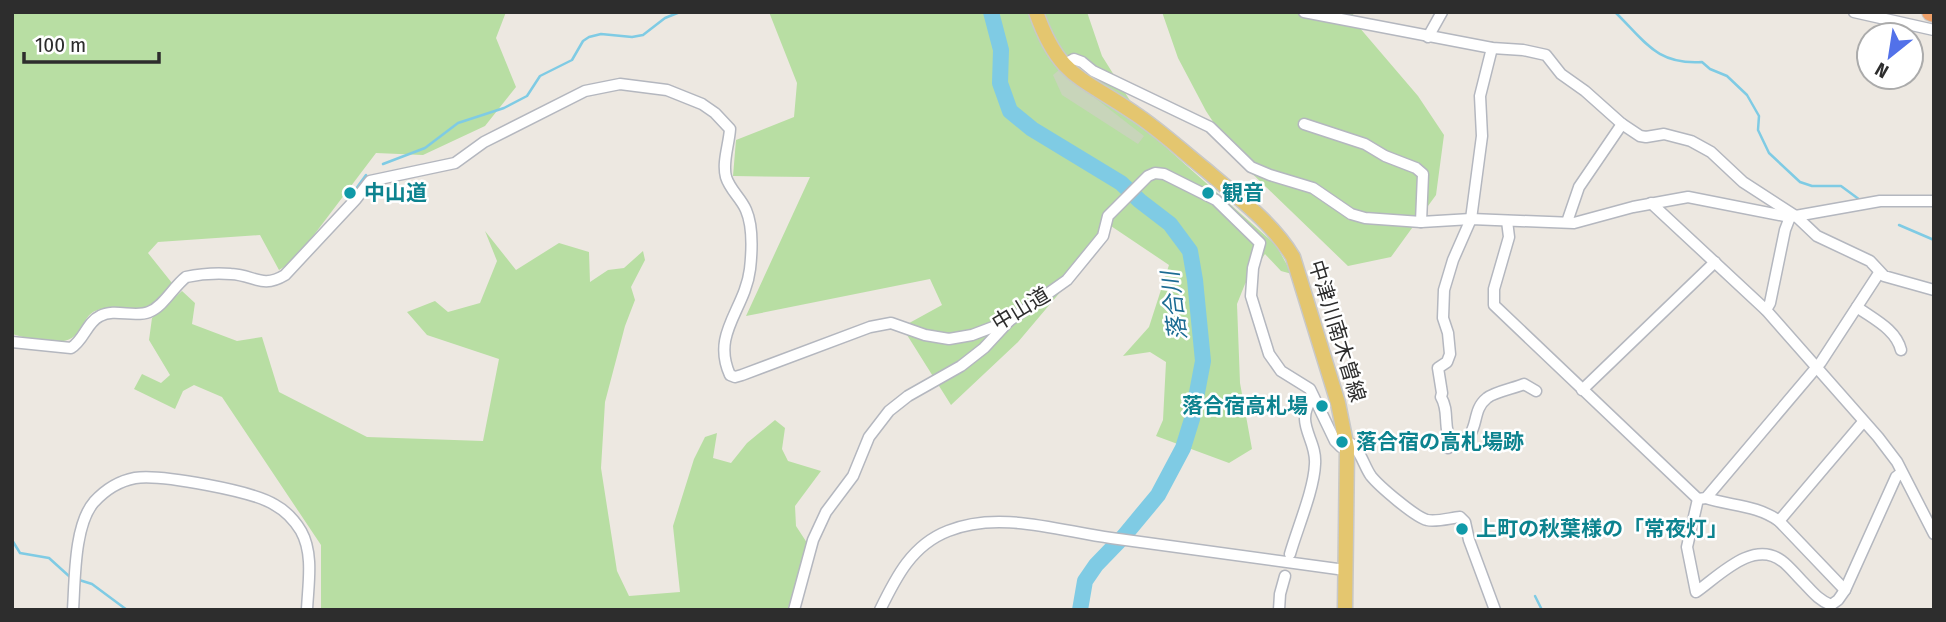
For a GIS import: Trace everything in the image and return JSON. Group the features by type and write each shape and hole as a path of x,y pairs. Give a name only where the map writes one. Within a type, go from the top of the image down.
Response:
{"main road":[{"name":"中津川南木曽線","path":"1036,12 1053,52 1063,65 1078,78 1161,132 1250,208 1285,243 1300,274 1338,403 1347,445 1345,610"}],"street":[{"path":"1304,12 1428,37 1546,55 1560,74 1585,91 1622,124 1646,137 1664,134 1698,145 1720,159 1743,181 1817,236 1873,264 1879,273 1934,290"},
{"path":"1428,37 1442,12"},
{"path":"1854,12 1934,30"},
{"path":"1492,48 1480,96 1482,136 1471,219 1453,260 1444,290 1443,318 1450,354 1447,362 1438,368 1450,446 1464,442 1472,433 1478,411 1487,398 1524,384 1536,391"},
{"path":"1063,65 1074,59 1082,62 1093,71 1210,127 1251,167 1313,188 1351,214 1365,218 1421,222 1471,219 1574,223 1651,203 1688,197 1793,217 1880,201 1934,201"},
{"name":"中山道","path":"12,342 71,348 79,343 99,316 120,312 147,313 180,281 195,275 232,274 269,282 277,280 285,275 373,179 455,163 484,142 585,91 620,85 658,88 702,104 730,129 724,167 727,180 746,209 750,224 751,255 748,283 724,339 725,362 730,375 742,375 870,327 891,323 949,340 972,335 1009,321 1067,280 1103,236 1111,212 1155,173 1164,174 1216,200 1260,243 1253,268 1251,296 1269,354 1281,371 1306,386 1313,397"},
{"path":"1304,124 1365,144 1385,156 1416,168 1423,174 1421,222"},
{"path":"1567,222 1579,187 1622,124"},
{"path":"1651,203 1766,310 1891,453 1934,534"},
{"path":"1766,310 1770,303 1785,230 1793,217"},
{"path":"1507,221 1509,237 1494,289 1494,305 1582,390 1702,499 1757,508 1779,521 1844,590"},
{"path":"1582,390 1715,262"},
{"path":"1879,273 1816,368 1702,499 1687,547 1696,592 1741,559 1756,554 1782,560 1821,601 1831,605 1844,590 1896,477 1901,473"},
{"path":"1857,307 1892,332 1898,339 1900,350"},
{"path":"794,610 813,540 827,512 853,476 869,437 888,411 908,396 961,366 984,348 1009,321"},
{"path":"1290,554 1314,476 1316,461 1304,416 1313,397 1335,441 1341,447 1353,444 1371,476 1378,483 1421,517 1433,520 1460,517 1465,522 1495,610"},
{"path":"1779,521 1863,422"},
{"path":"73,607 82,528 88,510 105,492 120,482 137,478 157,478 241,493 275,504 291,518 303,535 308,552 307,610"},
{"path":"880,610 909,559 919,549 945,532 970,523 986,521 1053,528 1345,570"},
{"path":"1279,610 1285,576"}],"green space":[{"path":"12,12 506,12 496,38 516,87 485,126 423,155 376,153 295,260 279,270 260,235 158,242 148,253 172,283 156,303 144,309 96,310 79,331 66,341 38,341 12,334"},
{"path":"769,12 1087,12 1102,56 1151,134 1276,245 1292,274 1281,271 1265,254 1245,284 1237,304 1240,383 1252,449 1229,463 1156,436 1163,420 1166,362 1150,352 1123,356 1149,327 1169,265 1108,224 1086,248 1067,284 1018,342 951,405 902,327 942,305 930,279 746,316 810,177 733,176 736,140 794,117 797,83"},
{"path":"1162,12 1352,12 1359,27 1418,96 1444,135 1436,195 1391,257 1348,266 1239,161 1206,111 1178,58"},
{"path":"1059,70 1144,136 1138,144 1062,95 1053,75"},
{"path":"485,231 516,270 559,243 589,252 590,282 608,270 624,268 643,251 645,260 631,287 635,300 625,326 605,402 601,468 617,571 629,596 680,592 673,526 694,459 705,437 717,433 713,458 731,463 747,443 775,420 785,428 782,449 788,461 821,471 795,506 796,526 811,549 787,610 321,610 321,545 222,397 194,385 183,391 175,409 134,389 142,374 161,383 170,375 149,340 152,318 182,291 195,303 192,324 237,341 262,337 279,392 367,437 483,441 499,359 427,335 407,312 435,301 448,312 480,303 497,261"}],"waterway":[{"path":"383,164 425,148 458,123 504,108 527,96 540,76 572,60 583,41 589,37 601,34 632,37 643,35 665,18 680,12"},
{"name":"落合川","path":"991,12 1001,50 1000,83 1010,111 1032,129 1121,183 1170,224 1190,251 1195,280 1203,361 1192,419 1183,448 1158,495 1085,581 1080,610"},
{"path":"1615,12 1652,49 1662,55 1673,60 1702,62 1710,69 1727,76 1747,95 1759,116 1758,130 1769,153 1800,182 1812,186 1841,186 1860,200"},
{"path":"348,200 366,175"},
{"path":"1899,225 1934,240"},
{"path":"12,540 20,553 49,558 70,577"},
{"path":"76,579 92,584 127,610"},
{"path":"1535,596 1542,610"}],"place":[{"name":"中山道","path":"350,193"},
{"name":"観音","path":"1208,193"},
{"name":"落合宿高札場","path":"1322,406"},
{"name":"落合宿の高札場跡","path":"1342,442"},
{"name":"上町の秋葉様の「常夜灯」","path":"1462,529"}]}
